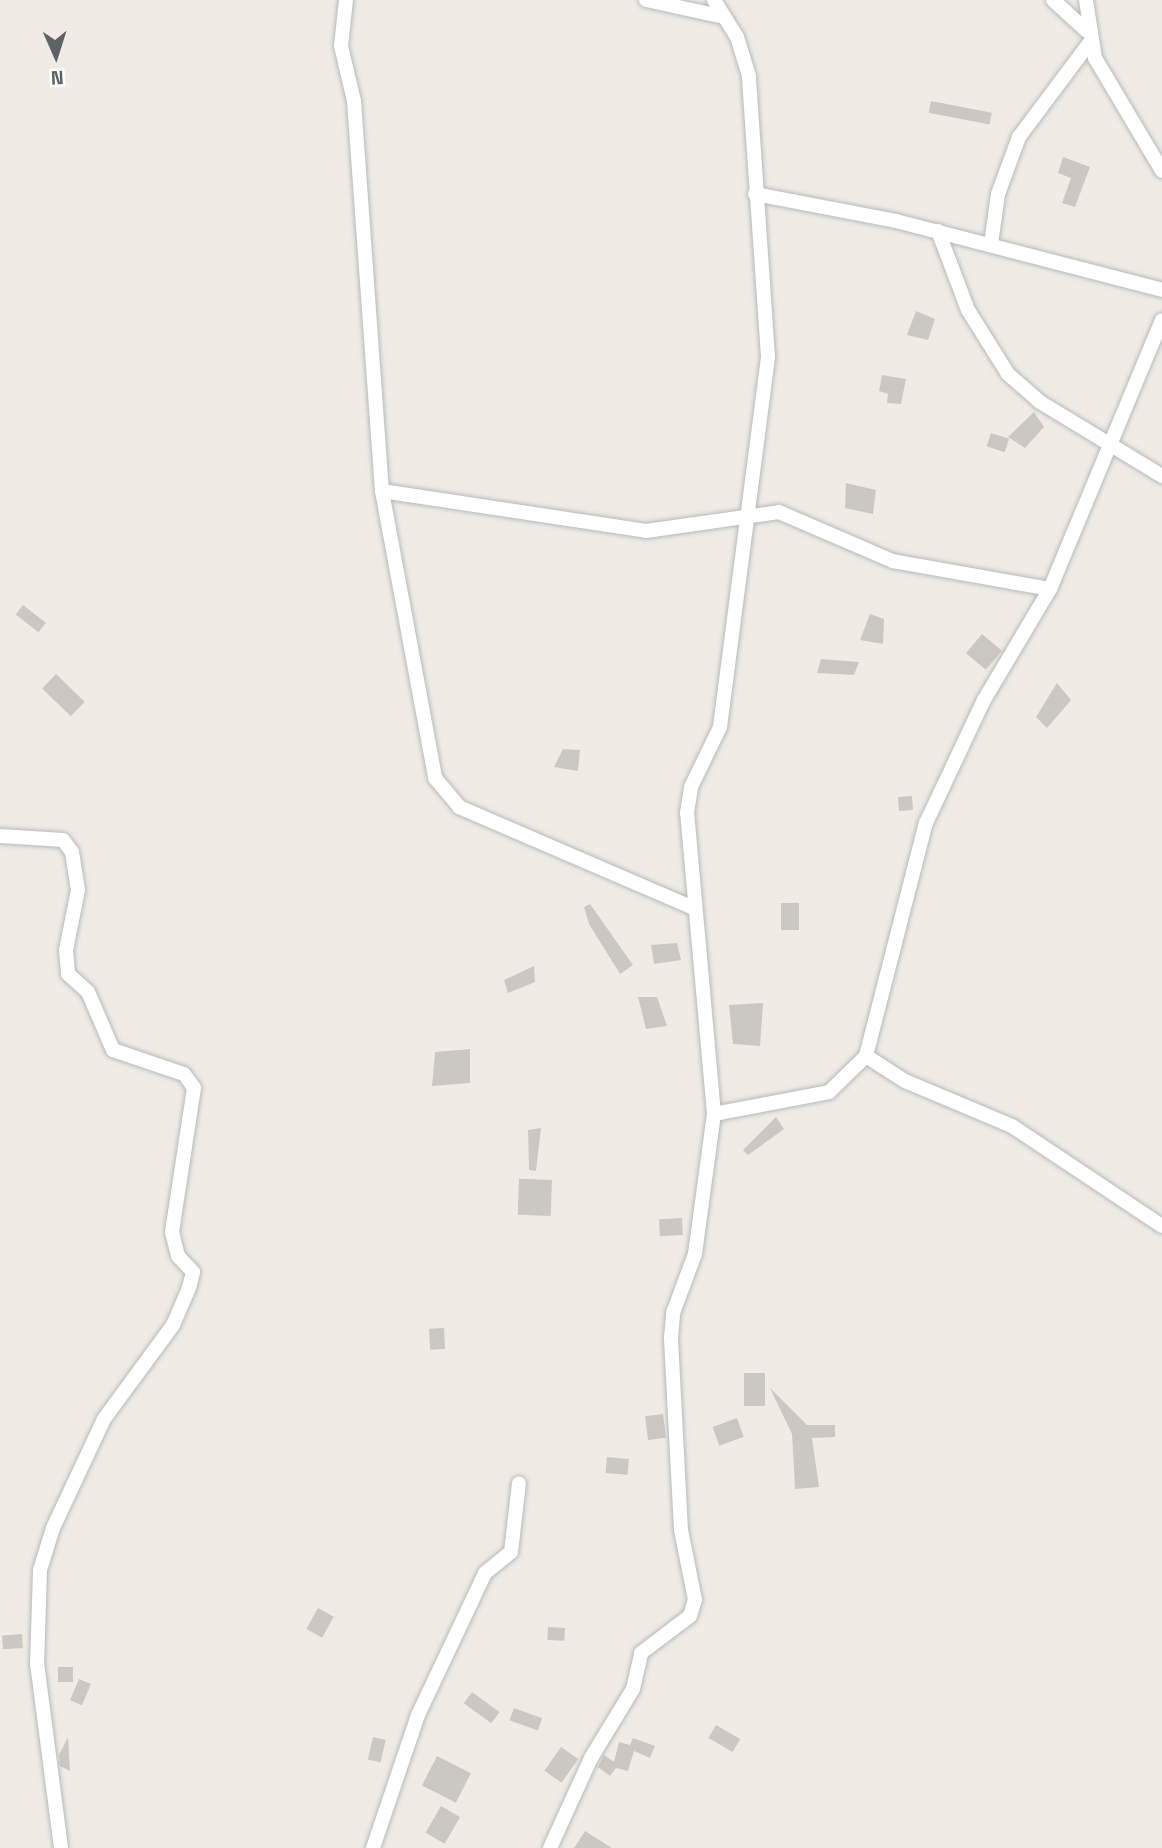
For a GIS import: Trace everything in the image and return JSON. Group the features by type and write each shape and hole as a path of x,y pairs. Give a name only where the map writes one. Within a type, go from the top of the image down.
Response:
{"street":[{"path":"346,0 341,46 354,101 382,491 414,685 445,797 691,907"},
{"path":"646,0 720,16"},
{"path":"550,1848 591,1758 633,1689 641,1653 694,1610 679,1509 671,1338 673,1313 695,1254 714,1114 691,907 687,813 691,787 720,727 744,513 768,357 749,76 737,37 720,16 714,0"},
{"path":"1053,0 1089,37 1162,171"},
{"path":"991,244 998,194 1019,137 1089,37 1086,0"},
{"path":"755,194 938,231 1162,290"},
{"path":"938,231 968,310 1008,374 1040,402 1112,441 1162,476"},
{"path":"714,1114 828,1092 866,1056 926,823 984,700 1050,589 1159,338 1162,320"},
{"path":"382,491 646,531 744,513 802,519 893,561 1050,589"},
{"path":"0,836 64,840 72,852 78,890 68,974 88,992 113,1050 184,1074 194,1088 172,1232 178,1256 193,1272 189,1288 173,1325 104,1419 42,1561 37,1663 61,1848"},
{"path":"866,1056 905,1082 1012,1126 1162,1226"},
{"path":"373,1848 418,1715 485,1573 511,1552 519,1483"}],"building":[{"path":"931,101 992,113 990,125 929,113"},
{"path":"1063,157 1090,167 1075,207 1062,203 1071,178 1058,173"},
{"path":"916,311 935,319 928,340 907,335"},
{"path":"882,375 906,379 901,404 887,403 888,394 879,391"},
{"path":"1034,412 1044,427 1025,448 1008,437"},
{"path":"991,433 1009,439 1005,452 987,446"},
{"path":"846,483 876,490 873,514 845,508"},
{"path":"23,605 46,623 38,632 16,614"},
{"path":"870,614 884,619 883,644 860,640"},
{"path":"982,634 1002,651 986,670 966,653"},
{"path":"821,659 859,662 854,675 817,673"},
{"path":"56,674 85,702 71,716 42,688"},
{"path":"1057,683 1071,700 1047,728 1036,717"},
{"path":"563,749 580,750 578,771 554,767"},
{"path":"912,796 913,810 899,811 898,797"},
{"path":"781,903 799,903 799,930 781,930"},
{"path":"590,904 633,965 620,974 589,924 584,907"},
{"path":"677,943 681,960 654,964 651,945"},
{"path":"534,966 535,982 508,993 504,980"},
{"path":"638,997 657,997 667,1026 646,1029"},
{"path":"763,1003 760,1046 733,1044 729,1005"},
{"path":"470,1049 470,1083 432,1086 435,1052"},
{"path":"776,1117 784,1129 748,1155 743,1150"},
{"path":"541,1128 536,1171 529,1170 528,1130"},
{"path":"519,1179 552,1180 551,1216 518,1215"},
{"path":"682,1218 683,1235 660,1236 659,1219"},
{"path":"444,1328 445,1349 430,1350 429,1329"},
{"path":"744,1373 765,1373 765,1406 744,1406"},
{"path":"770,1388 807,1425 835,1425 835,1437 812,1438 819,1487 795,1489 792,1434"},
{"path":"663,1414 666,1438 648,1440 645,1416"},
{"path":"737,1418 744,1437 719,1446 713,1427"},
{"path":"607,1457 629,1459 628,1475 606,1473"},
{"path":"318,1608 334,1617 322,1638 306,1629"},
{"path":"548,1627 565,1628 564,1641 547,1640"},
{"path":"22,1634 23,1648 3,1649 2,1635"},
{"path":"58,1667 73,1667 73,1682 58,1682"},
{"path":"79,1679 91,1684 82,1705 70,1700"},
{"path":"472,1692 500,1712 491,1723 464,1703"},
{"path":"514,1708 542,1718 538,1730 510,1720"},
{"path":"716,1725 740,1739 733,1752 708,1738"},
{"path":"68,1737 70,1771 60,1766 59,1755"},
{"path":"373,1737 386,1740 380,1762 368,1759"},
{"path":"633,1738 655,1746 650,1758 634,1751 628,1771 616,1768 610,1776 598,1767 604,1755 614,1762 619,1742 630,1745"},
{"path":"561,1747 578,1759 562,1783 544,1771"},
{"path":"437,1756 471,1773 456,1803 422,1785"},
{"path":"441,1806 460,1817 445,1844 426,1833"},
{"path":"585,1831 612,1848 574,1848"}]}
